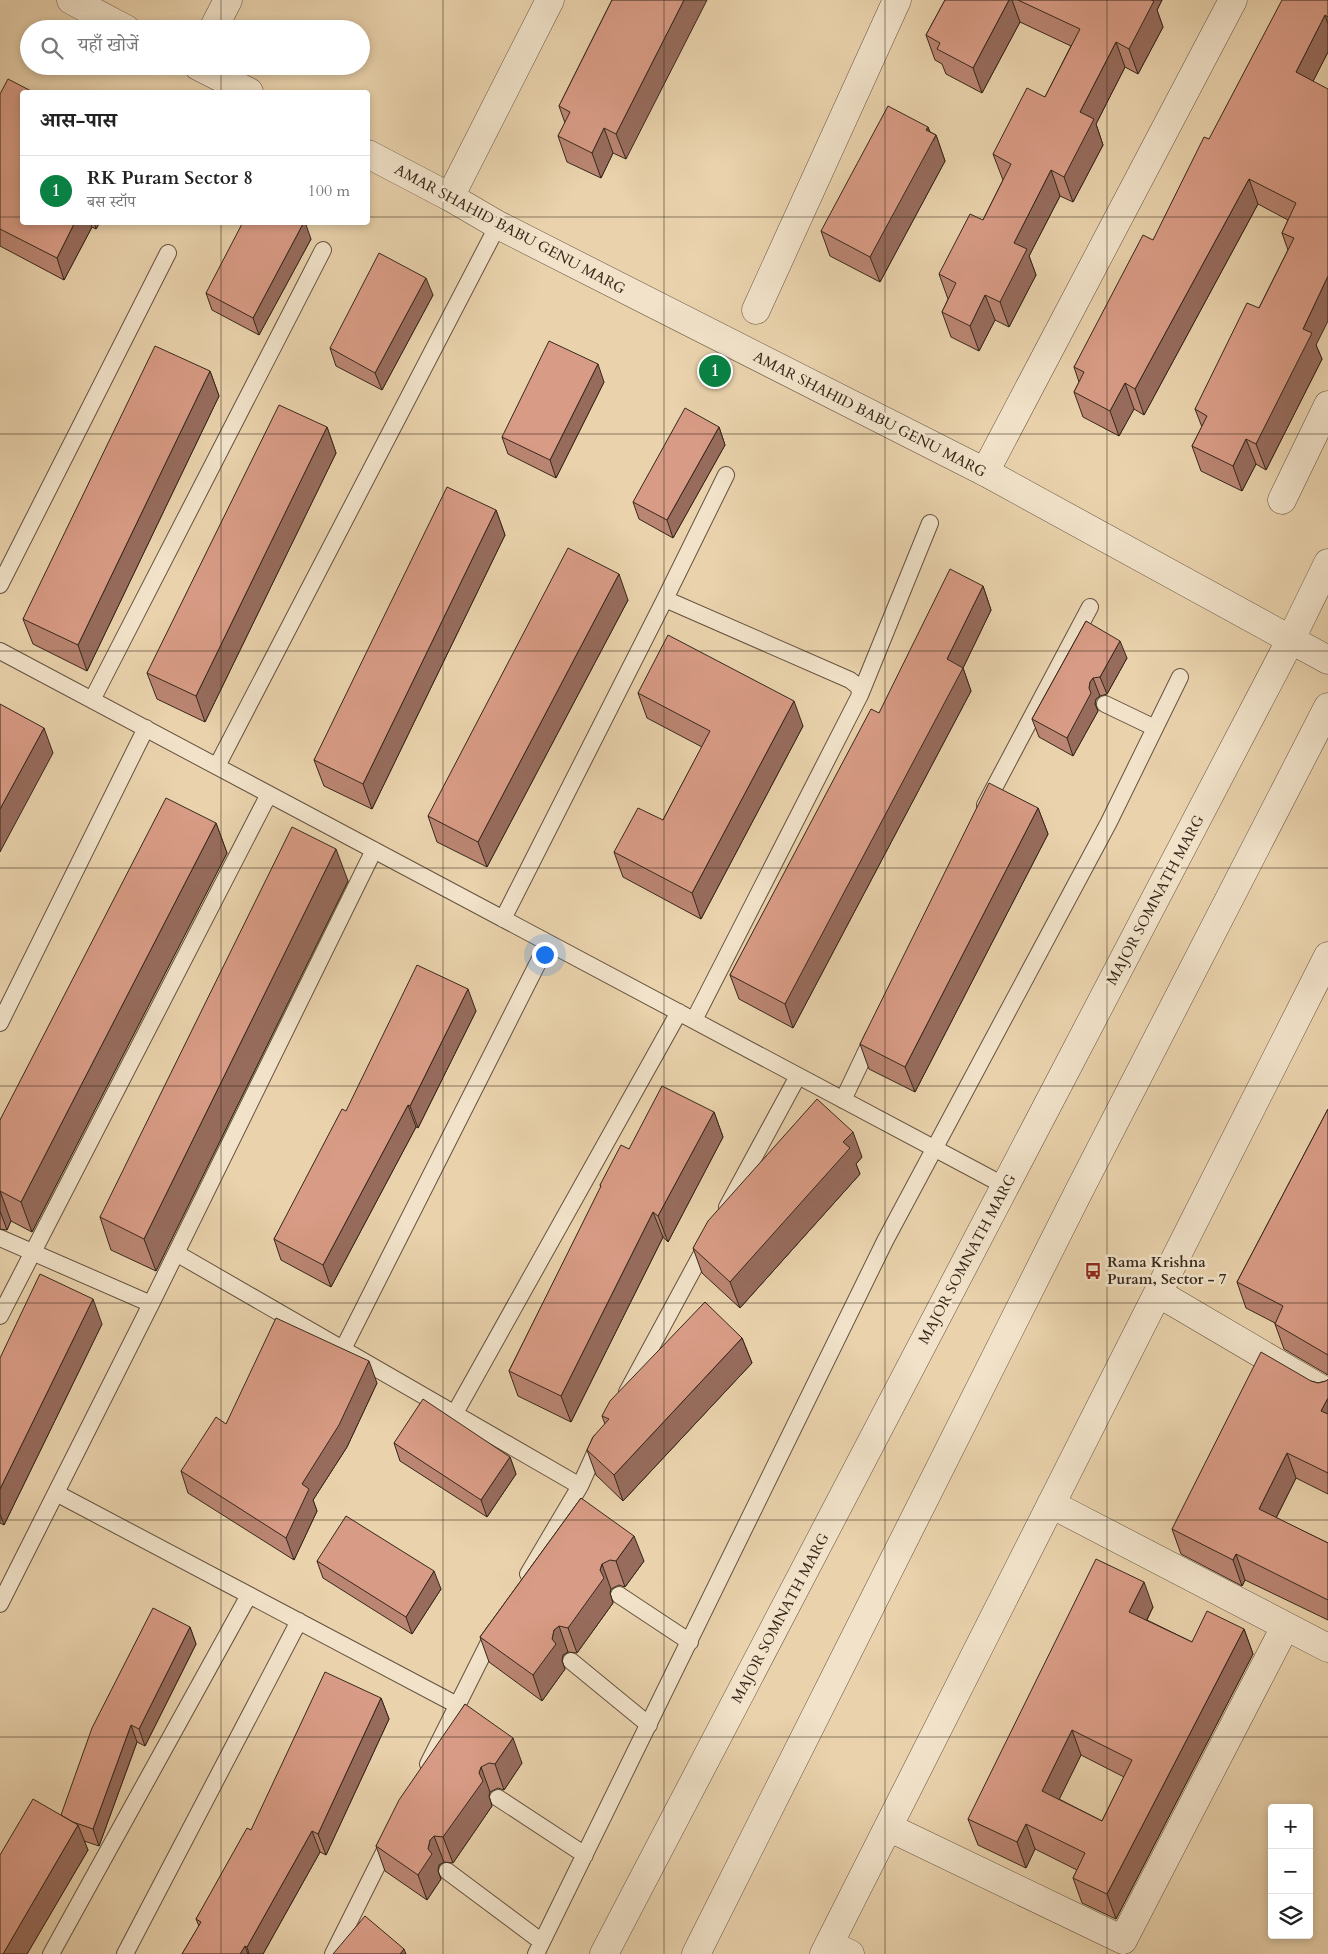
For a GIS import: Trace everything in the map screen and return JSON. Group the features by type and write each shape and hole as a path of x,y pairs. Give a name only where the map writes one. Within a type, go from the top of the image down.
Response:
{"street":[{"path":"71,0 109,20"},
{"path":"218,20 228,0"},
{"path":"450,197 550,0"},
{"path":"756,310 897,0"},
{"path":"985,472 1233,0"},
{"path":"216,75 245,90"},
{"name":"AMAR SHAHID BABU GENU MARG","path":"370,155 450,197 498,225 985,472 1328,660"},
{"path":"1282,500 1328,405"},
{"name":"MAJOR SOMNATH MARG","path":"604,1954 1328,563"},
{"path":"696,1954 1074,1200 1328,707"},
{"path":"834,1951 888,1827 1327,961"},
{"path":"1158,1294 1328,1393"},
{"path":"1051,1504 1328,1648"},
{"path":"1117,1954 1285,1627"},
{"path":"888,1827 1123,1940 1129,1930"}],"lane":[{"path":"217,766 498,225"},
{"path":"92,700 323,250"},
{"path":"0,585 168,253"},
{"path":"503,919 665,600 726,475"},
{"path":"694,1020 860,694 930,523"},
{"path":"665,600 850,680 859,687 860,694"},
{"path":"978,819 1004,766 1090,607"},
{"path":"0,650 1005,1186"},
{"path":"447,1872 539,1948 881,1250 933,1148 1109,822 1180,677"},
{"path":"1105,704 1155,728"},
{"path":"0,1023 146,728"},
{"path":"0,1316 269,794"},
{"path":"2,1593 56,1493 151,1304 374,850"},
{"path":"342,1349 548,943"},
{"path":"455,1413 679,1012"},
{"path":"843,1100 881,1021"},
{"path":"618,1407 798,1076"},
{"path":"0,1238 151,1304"},
{"path":"176,1253 580,1486"},
{"path":"521,1587 580,1486 609,1424"},
{"path":"56,1493 457,1705"},
{"path":"51,1954 249,1595"},
{"path":"619,1595 690,1642"},
{"path":"125,1954 299,1621"},
{"path":"422,1776 501,1621"},
{"path":"571,1661 649,1725"},
{"path":"498,1798 585,1855"},
{"path":"333,1954 395,1829"}],"building":[{"path":"612,0 684,0 616,134 604,128 592,153 558,136 570,112 559,106"},
{"path":"945,0 1009,0 973,68 937,49 940,43 926,35"},
{"path":"1018,0 1154,1 1129,49 1116,42 1080,112 1094,119 1064,177 1051,170 1014,243 1027,249 1000,302 985,295 970,326 942,312 956,283 939,274 970,214 983,220 1011,164 993,154 1027,88 1045,97 1080,29"},
{"path":"1282,0 1328,0 1328,17 1325,15 1296,72 1328,89 1328,276 1303,329 1312,333 1256,444 1246,439 1233,466 1192,446 1207,416 1195,409 1247,303 1259,308 1294,238 1282,233 1296,203 1249,179 1135,389 1125,383 1110,411 1074,392 1084,372 1074,367 1143,235 1153,240 1204,137 1209,139"},
{"path":"8,79 29,90 20,90 20,225 74,225 57,258 0,229 0,94"},
{"path":"888,106 928,127 926,130 936,135 870,257 821,231"},
{"path":"241,225 302,225 253,318 206,293"},
{"path":"379,253 426,278 375,373 330,348"},
{"path":"549,341 598,364 550,460 502,437"},
{"path":"155,346 210,371 78,645 23,619"},
{"path":"279,405 327,427 196,696 147,673"},
{"path":"685,408 719,427 667,520 633,502"},
{"path":"447,487 496,510 363,784 314,760"},
{"path":"568,548 619,574 478,842 428,816"},
{"path":"950,569 983,586 947,659 963,668 785,1004 730,975 871,709 879,713"},
{"path":"1086,621 1120,641 1100,677 1093,678 1090,682 1089,688 1091,693 1067,738 1032,719"},
{"path":"668,635 794,701 692,893 614,852 638,808 663,820 710,731 638,693"},
{"path":"0,704 44,728 0,809"},
{"path":"989,783 1038,808 905,1067 860,1044"},
{"path":"166,798 216,823 21,1202 0,1191 0,1120"},
{"path":"292,827 336,849 144,1239 100,1217"},
{"path":"417,965 468,989 410,1106 408,1105 323,1265 274,1239 342,1109 346,1111"},
{"path":"662,1086 714,1112 658,1216 653,1212 561,1396 509,1371 621,1145 629,1149"},
{"path":"817,1099 853,1132 843,1142 850,1148 730,1282 693,1248 708,1221"},
{"path":"1328,1109 1328,1355 1275,1324 1283,1306 1237,1282"},
{"path":"40,1274 93,1299 0,1489 0,1358"},
{"path":"705,1302 742,1338 614,1475 587,1450 593,1437 609,1419 602,1416 604,1412 610,1401"},
{"path":"276,1318 369,1361 339,1425 302,1484 309,1489 286,1538 181,1471 216,1417 226,1424"},
{"path":"1261,1352 1311,1381 1318,1383 1328,1379 1328,1398 1321,1411 1328,1414 1328,1473 1287,1453 1259,1509 1328,1543 1328,1600 1236,1554 1233,1560 1172,1529"},
{"path":"423,1399 510,1457 481,1500 394,1443"},
{"path":"581,1498 634,1536 616,1561 610,1560 602,1564 600,1570 604,1578 568,1628 559,1626 554,1630 552,1639 556,1644 533,1675 480,1637"},
{"path":"346,1516 434,1571 406,1617 317,1561"},
{"path":"1096,1559 1144,1582 1129,1612 1192,1642 1207,1611 1244,1629 1107,1894 1073,1878 1085,1853 1026,1824 1017,1842 968,1819","holes":["1072,1730 1132,1760 1102,1821 1042,1791"]},
{"path":"153,1608 190,1627 139,1729 131,1725 93,1829 73,1822 61,1815 92,1728"},
{"path":"325,1672 381,1698 318,1834 312,1831 247,1947 245,1946 240,1954 182,1954 201,1922 196,1919 247,1828 251,1830"},
{"path":"465,1704 513,1738 495,1764 489,1763 481,1767 479,1773 483,1781 443,1837 434,1836 430,1840 428,1849 432,1854 418,1875 376,1846 399,1800"},
{"path":"33,1799 78,1825 3,1954 0,1954 0,1855"},
{"path":"365,1916 404,1949 400,1954 333,1954"}],"place":[{"name":"RK Puram Sector 8","path":"715,371"},
{"name":"Rama Krishna Puram, Sector - 7","path":"1093,1271"}]}
